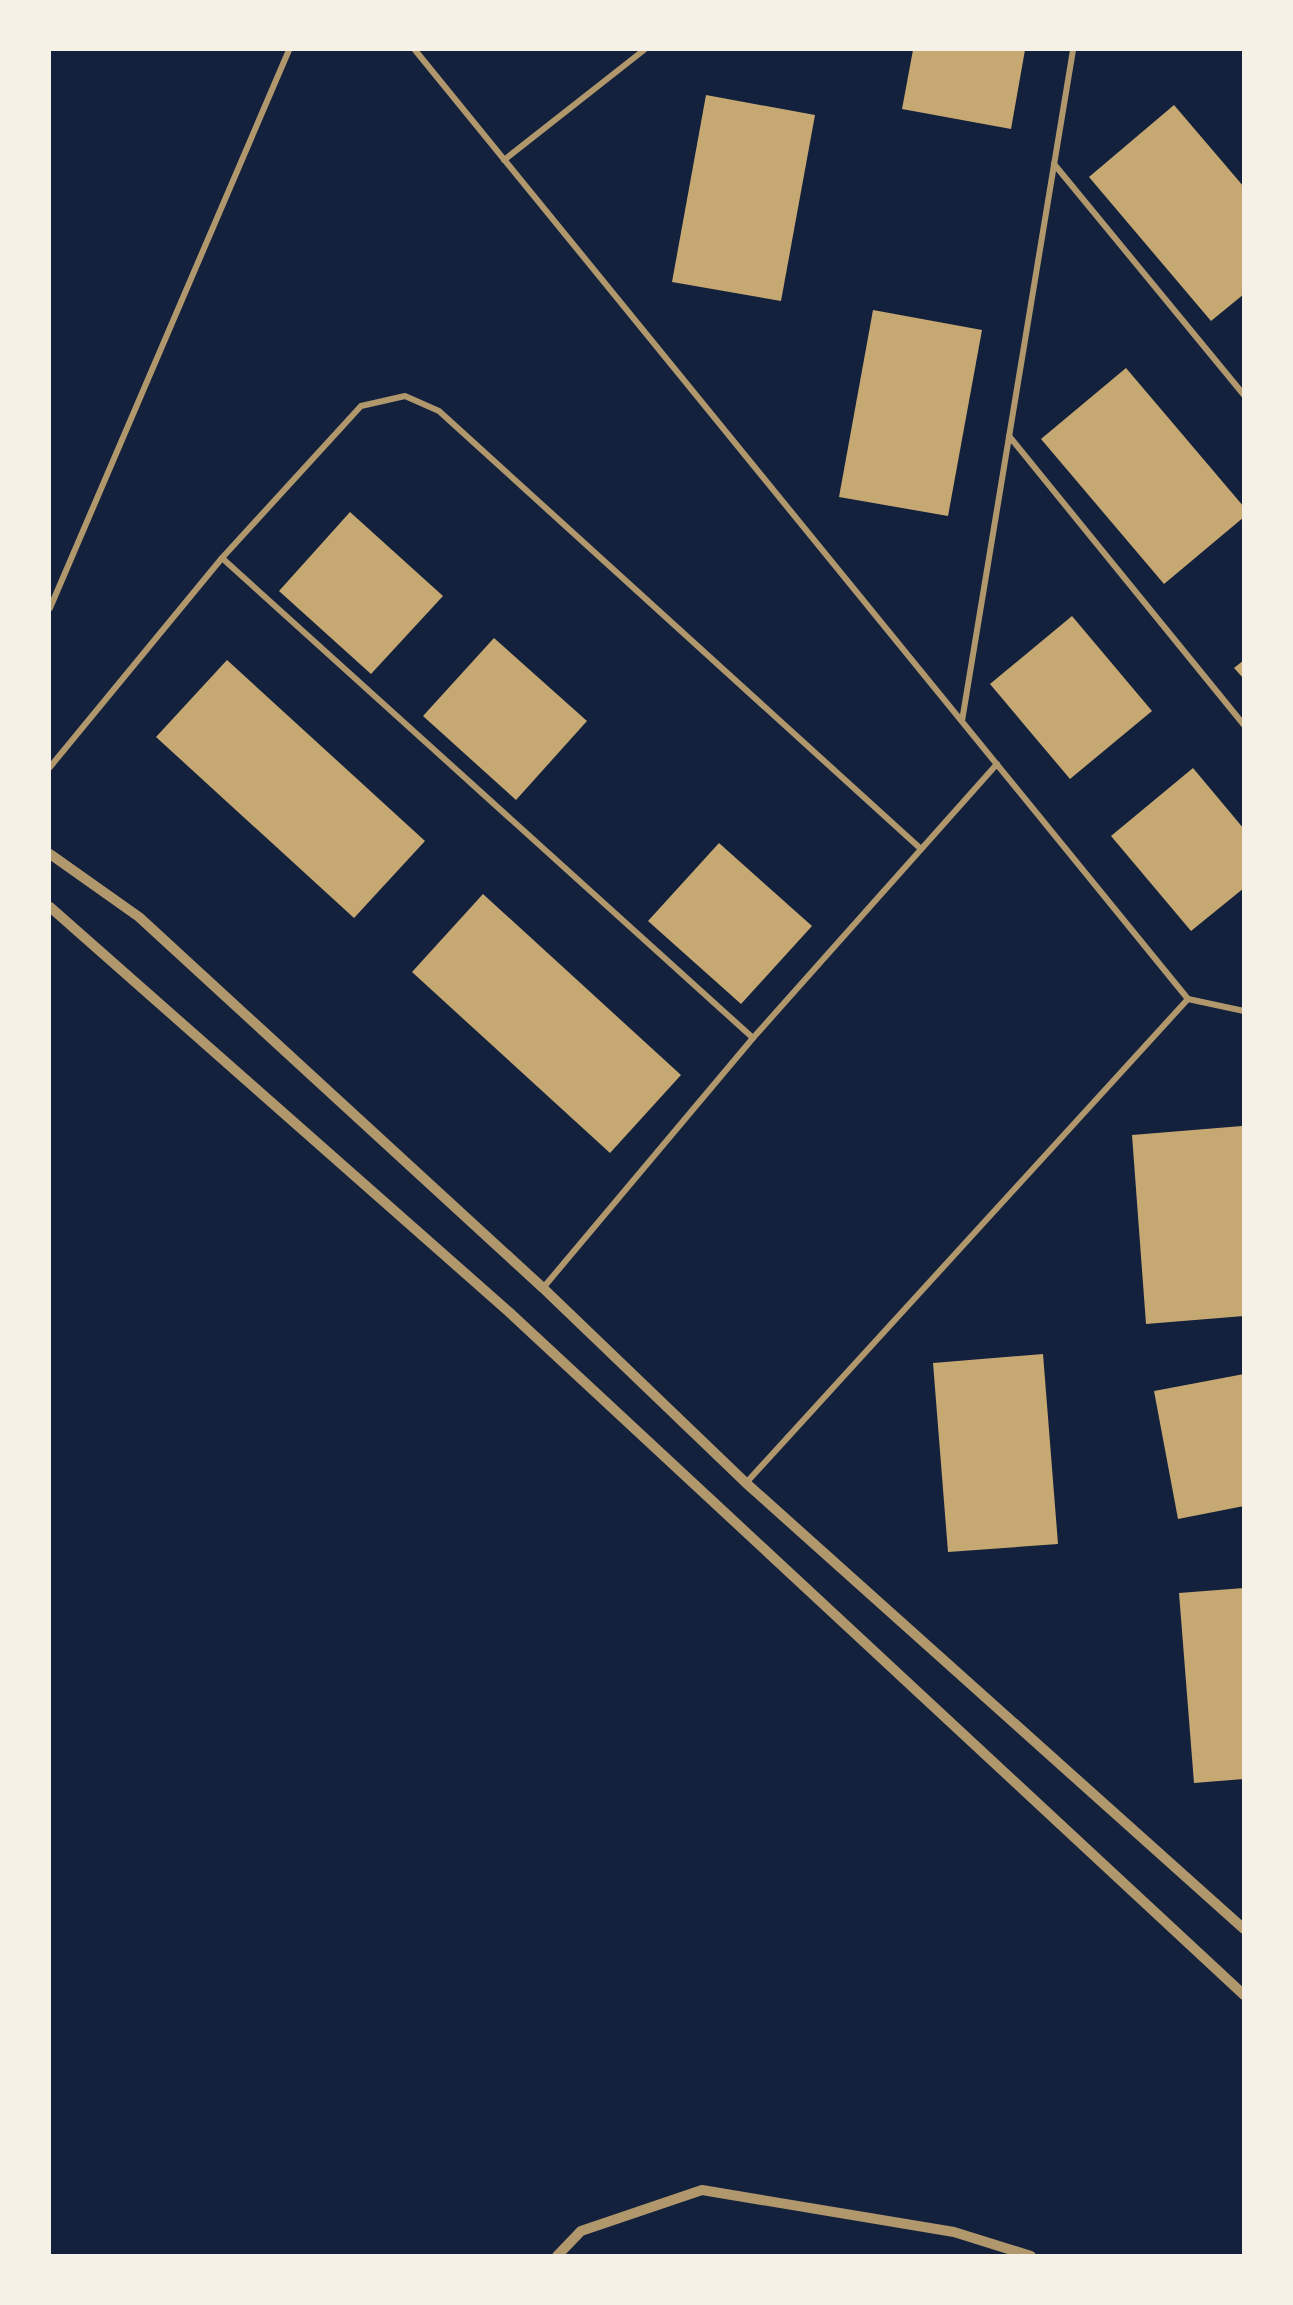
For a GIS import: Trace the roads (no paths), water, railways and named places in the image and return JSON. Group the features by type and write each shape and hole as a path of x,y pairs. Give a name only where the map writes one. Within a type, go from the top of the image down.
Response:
{"street":[{"path":"50,608 289,50"},
{"path":"415,50 1188,999 1244,1011"},
{"path":"504,160 644,50"},
{"path":"962,721 1073,50"},
{"path":"1054,165 1244,395"},
{"path":"50,767 222,558 361,406 405,396 439,411 921,849"},
{"path":"1009,436 1244,725"},
{"path":"222,558 753,1038"},
{"path":"543,1288 753,1038 997,764"},
{"path":"50,854 139,917 543,1288 746,1483 1244,1929"},
{"path":"50,907 509,1312 1244,1995"},
{"path":"746,1483 1188,999"},
{"path":"556,2256 581,2231 702,2190 954,2232 1031,2256"}]}
